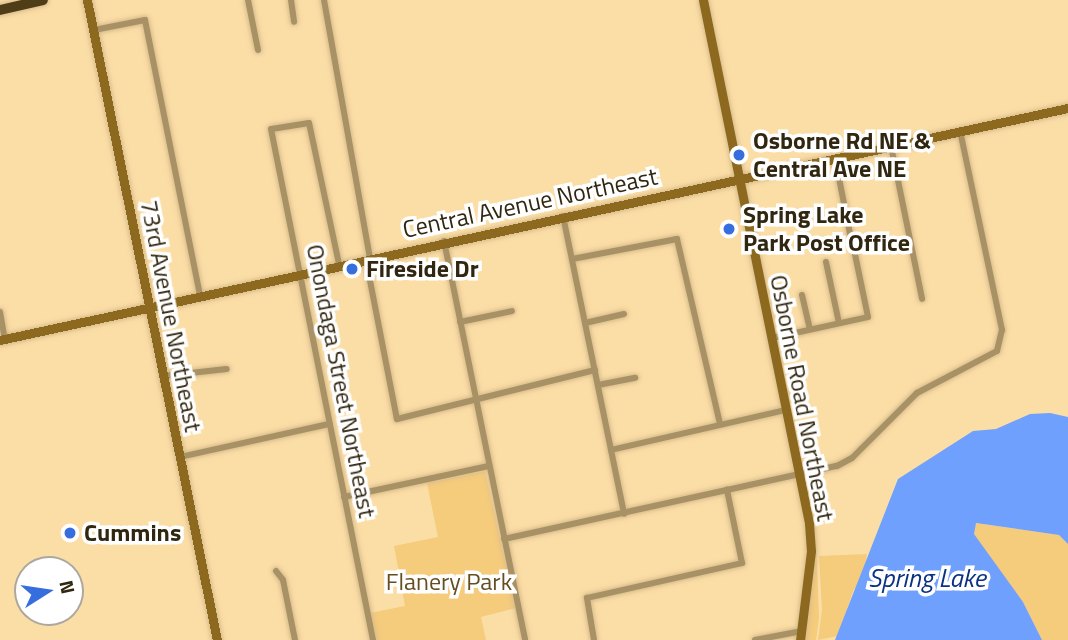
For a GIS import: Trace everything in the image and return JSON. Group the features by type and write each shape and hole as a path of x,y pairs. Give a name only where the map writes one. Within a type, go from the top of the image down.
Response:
{"highway":[{"path":"0,10 43,0"}],"street":[{"name":"73rd Avenue Northeast","path":"87,0 217,640"},
{"path":"248,0 258,50"},
{"path":"291,0 294,22"},
{"path":"324,0 397,419 595,370"},
{"name":"Osborne Road Northeast","path":"703,0 799,474 811,551 801,635"},
{"path":"94,30 145,20 200,295"},
{"name":"Central Avenue Northeast","path":"3,339 368,257 1068,108"},
{"name":"Onondaga Street Northeast","path":"338,264 309,123 271,129 373,640"},
{"path":"504,539 799,474 852,458 908,400 987,358 1000,346 1002,330 960,131"},
{"path":"891,146 922,299"},
{"path":"835,158 852,244"},
{"path":"563,216 624,514"},
{"path":"572,259 677,239 720,424"},
{"path":"444,241 525,640"},
{"path":"772,338 868,317 855,254"},
{"path":"826,262 839,323"},
{"path":"802,295 810,330"},
{"path":"460,322 512,311"},
{"path":"0,312 3,339"},
{"path":"585,323 624,314"},
{"path":"163,376 227,369"},
{"path":"598,385 635,377"},
{"path":"611,450 786,410"},
{"path":"180,457 329,424"},
{"path":"344,497 489,466"},
{"path":"594,640 587,598 742,563 727,490"},
{"path":"276,571 283,580 295,640"},
{"path":"755,640 801,635"}],"green space":[{"name":"Flanery Park","path":"485,471 516,608 481,617 486,640 376,640 370,613 405,606 394,546 438,537 427,483"},
{"path":"975,523 1059,535 1068,544 1068,640 1042,640 1023,602 984,553 974,534"},
{"path":"816,535 819,618 816,640 806,640"},
{"path":"867,554 863,578 853,591 838,636 818,640 822,610 819,556"}],"water":[{"name":"Spring Lake","path":"1050,413 1068,417 1068,544 1059,535 976,523 974,534 1023,602 1042,640 835,640 898,479 973,431 996,429 1030,414"}],"place":[{"name":"Osborne Rd NE & Central Ave NE","path":"739,155"},
{"name":"Spring Lake Park Post Office","path":"729,229"},
{"name":"Fireside Dr","path":"352,269"},
{"name":"Cummins","path":"70,533"}]}
